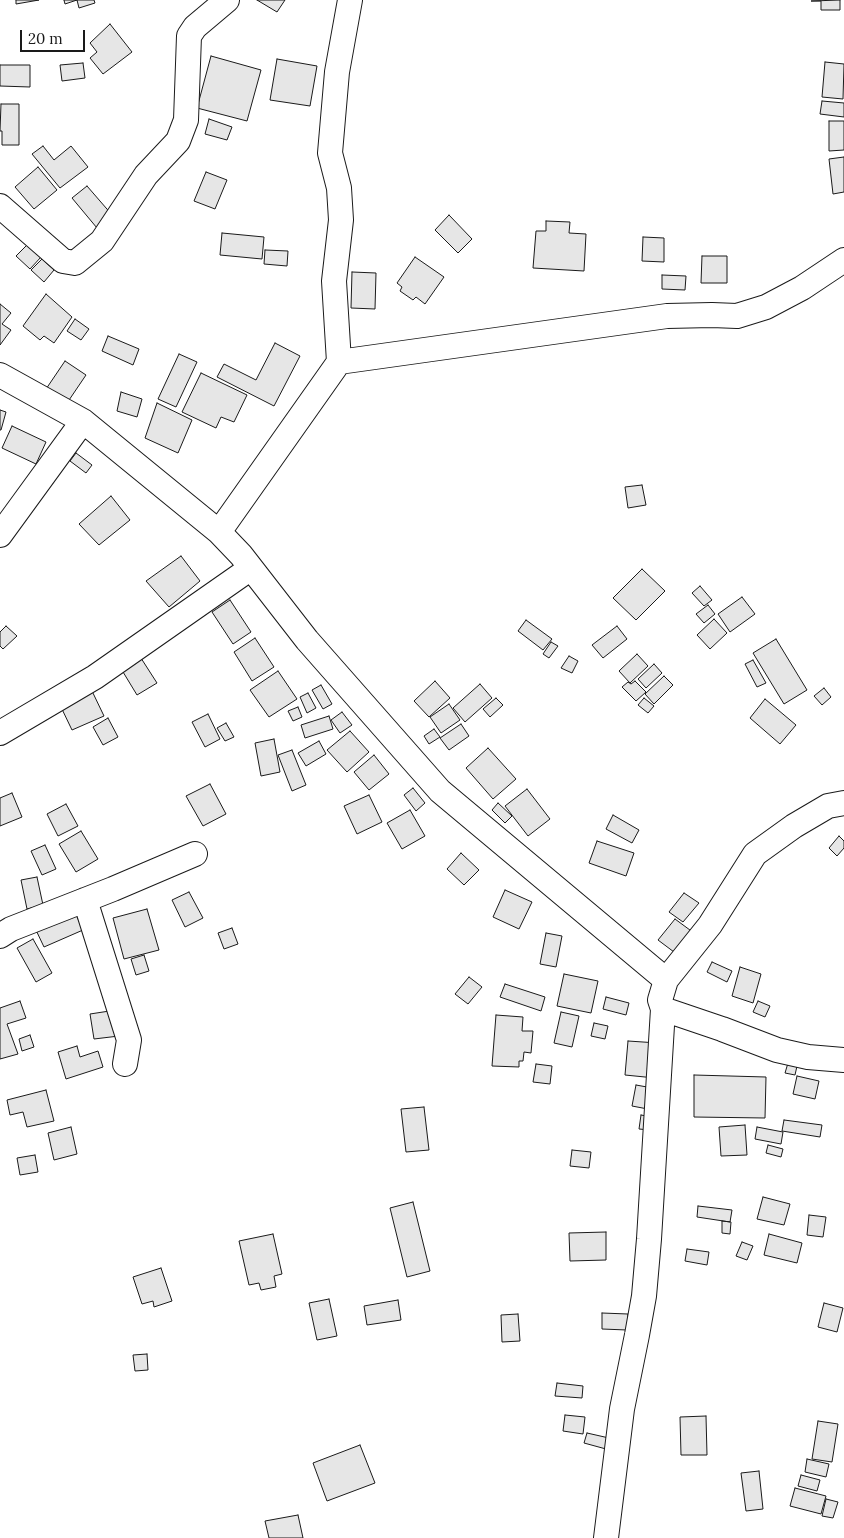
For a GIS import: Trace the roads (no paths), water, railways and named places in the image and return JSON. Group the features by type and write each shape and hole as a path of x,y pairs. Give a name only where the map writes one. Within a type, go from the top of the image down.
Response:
{"street":[{"path":"0,206 63,261 76,263 102,241 146,176 178,141 186,120 189,36 195,27 227,0"},
{"path":"220,532 339,362 334,281 341,220 339,188 330,153 337,72 350,0"},
{"path":"339,362 667,316 737,316 766,307 802,288 844,260"},
{"path":"0,375 83,421 220,532 241,555 307,640 440,791 666,980"},
{"path":"0,535 83,421"},
{"path":"0,733 95,677 251,568"},
{"path":"599,1536 644,1296 663,1009 660,1000 666,980 710,925 755,854 794,826 828,806 844,803"},
{"path":"0,936 11,929 195,854"},
{"path":"85,900 129,1040 125,1064"},
{"path":"663,1009 777,1050 808,1057 844,1060"}]}
